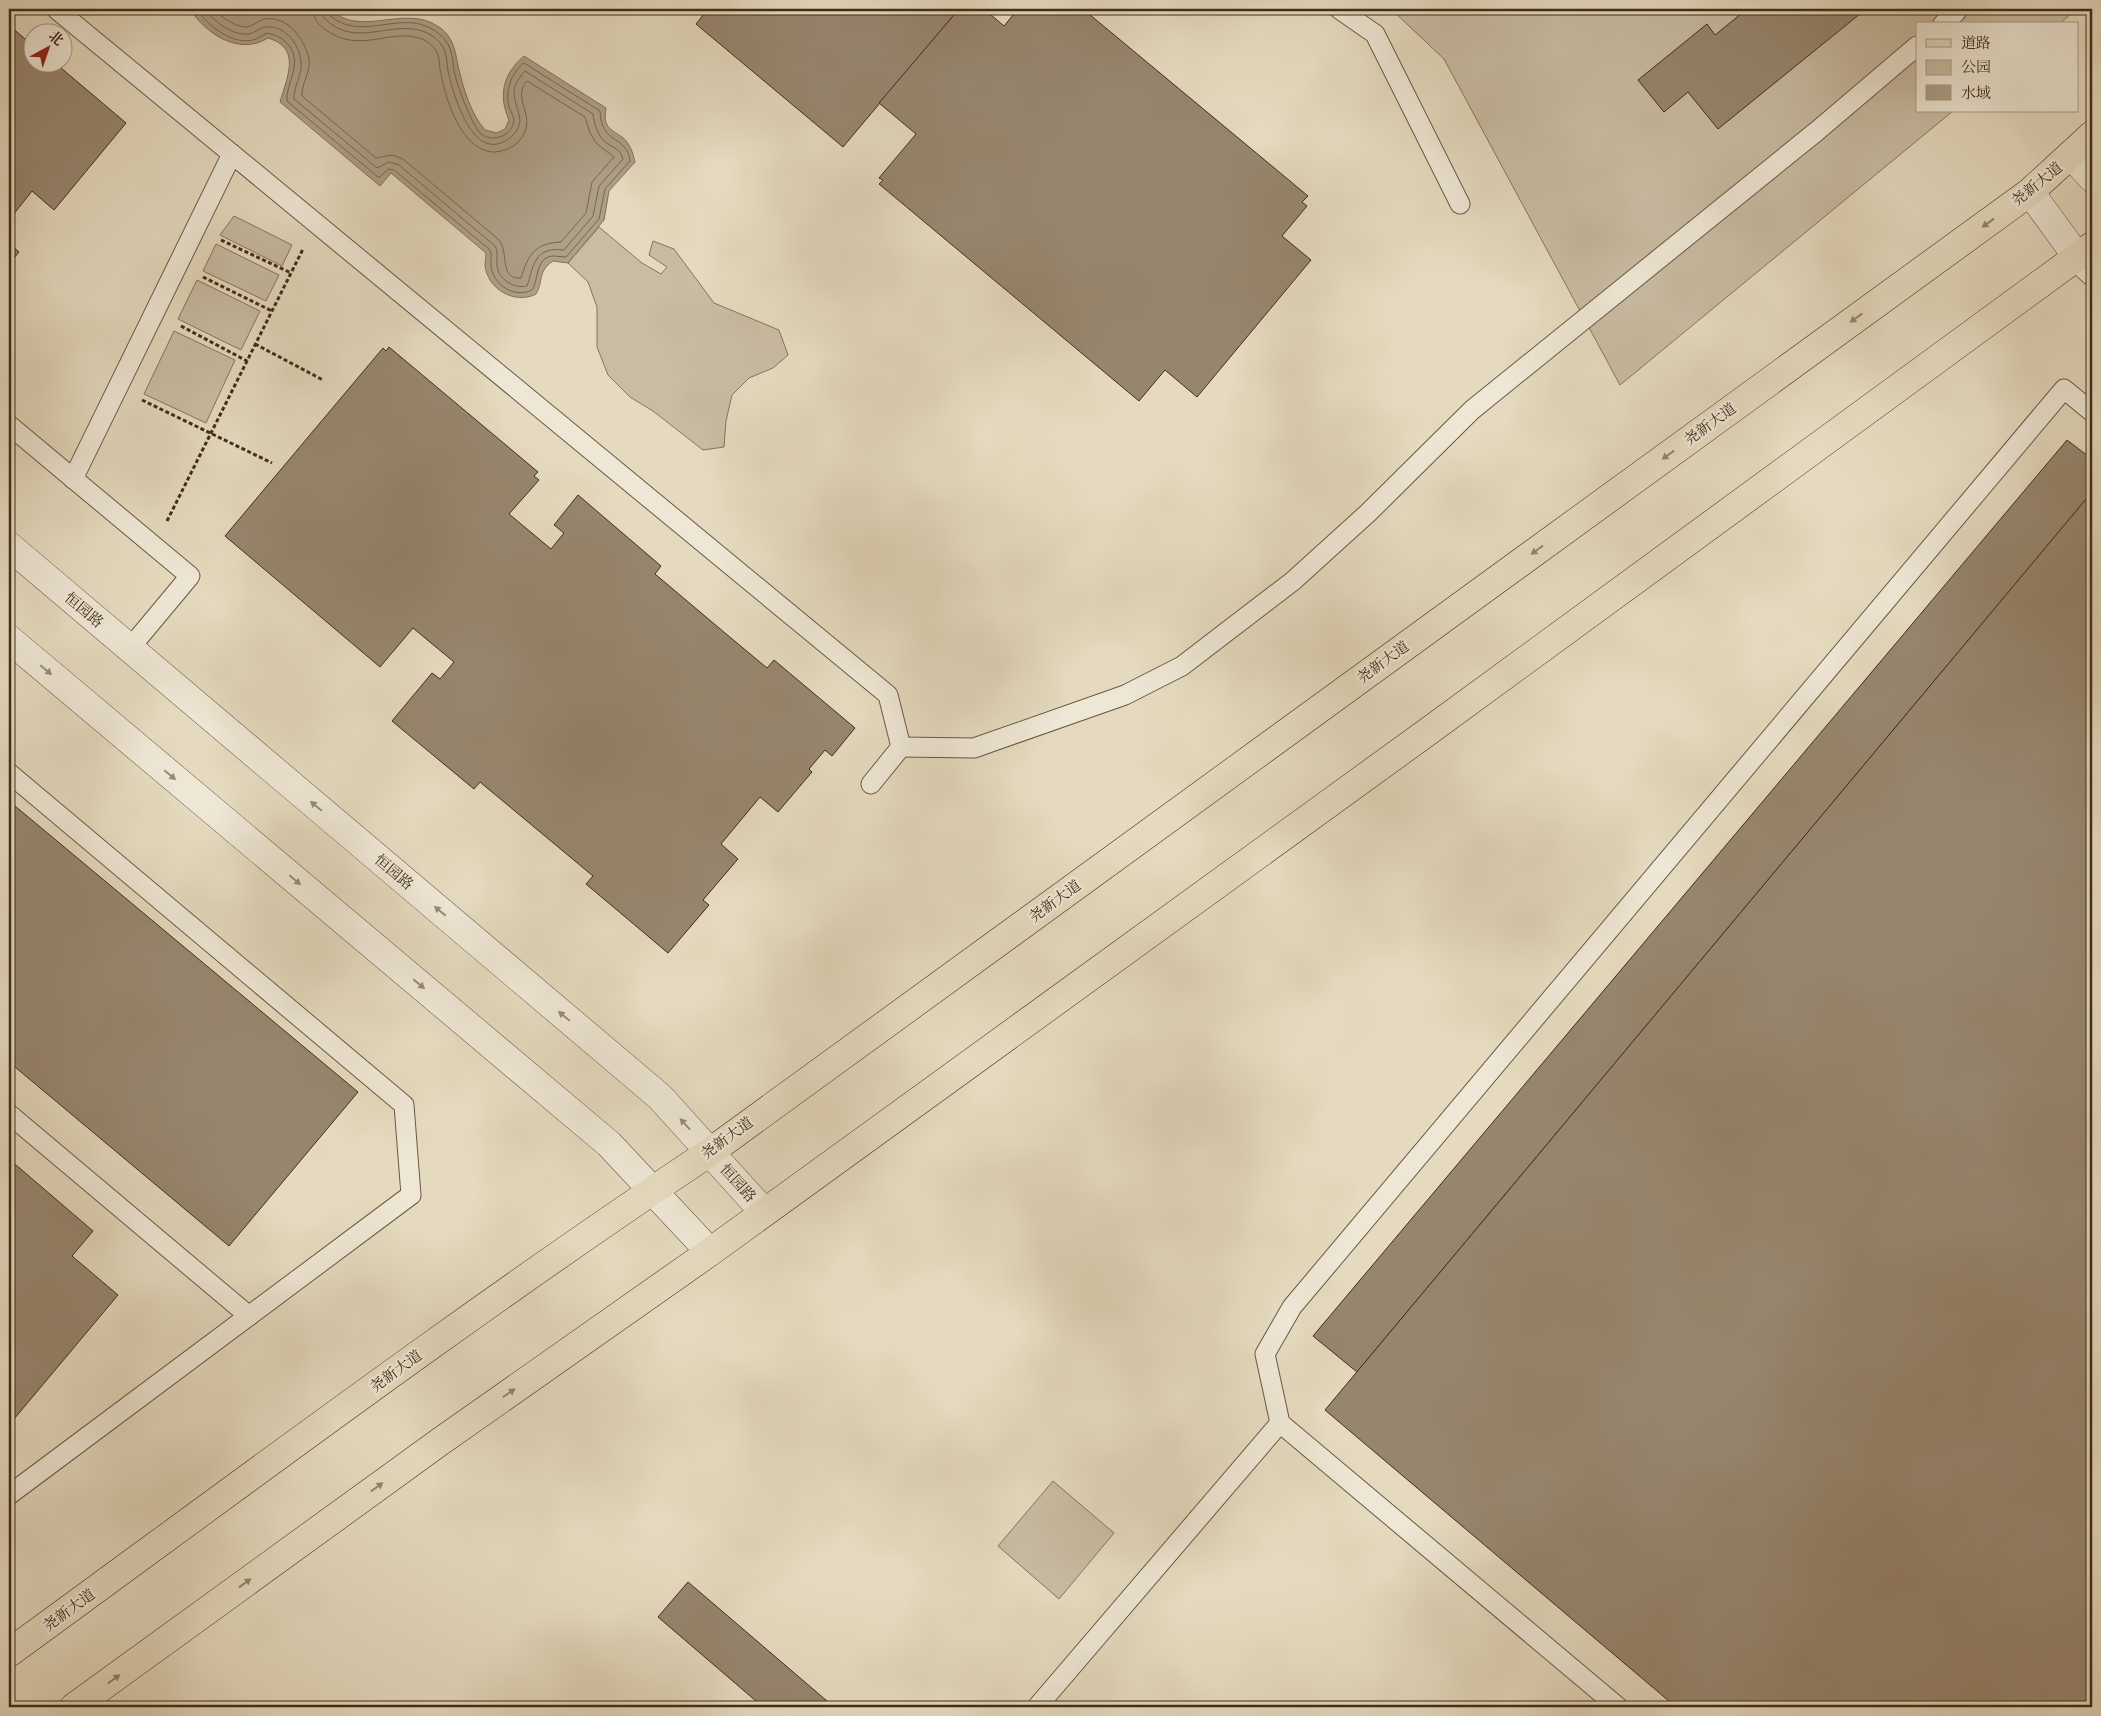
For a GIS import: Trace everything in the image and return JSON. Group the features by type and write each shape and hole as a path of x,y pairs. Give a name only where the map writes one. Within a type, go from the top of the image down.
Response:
{"main road":[{"name":"尧新大道","path":"9,1653 393,1373 710,1152 2030,192 2092,135"},
{"path":"74,1707 441,1441 710,1252 1418,739 2087,259"}],"street":[{"path":"2071,155 2092,178"},
{"path":"2030,192 2087,259"},
{"name":"恒园路","path":"9,546 660,1097 764,1212"},
{"path":"9,639 609,1144 710,1252"}],"lane":[{"path":"56,9 888,695 901,747"},
{"path":"1339,9 1375,34 1460,204"},
{"path":"1945,22 1956,12 1955,9"},
{"path":"901,747 974,748 1125,695 1182,666 1294,581 1368,512 1472,410 1818,131 1916,47"},
{"path":"73,479 232,154"},
{"path":"1618,1707 1280,1424 1265,1354 1292,1307 2064,389 2092,412"},
{"path":"9,425 190,576 130,648"},
{"path":"871,784 901,747"},
{"path":"9,774 404,1105 411,1195 9,1495"},
{"path":"9,1114 249,1316"},
{"path":"1036,1707 1280,1424"}],"path":[{"path":"154,546 316,223"},
{"path":"220,240 290,274"},
{"path":"200,276 272,311"},
{"path":"176,324 247,361"},
{"path":"255,344 323,380"},
{"path":"138,397 272,463"}],"green space":[{"path":"1391,9 2077,9 2061,22 1916,22 1916,112 1952,112 1620,385 1444,59"},
{"path":"234,216 292,245 282,266 220,235"},
{"path":"599,227 642,263 661,274 667,267 649,255 653,241 674,249 714,303 779,330 788,355 773,368 749,378 732,395 726,421 724,447 703,450 653,411 630,397 608,375 597,347 597,307 588,282 568,263"},
{"path":"216,244 279,275 266,301 203,271"},
{"path":"197,280 260,311 241,350 178,319"},
{"path":"174,331 235,360 206,423 144,394"},
{"path":"1053,1481 1114,1533 1059,1599 998,1546"}],"water":[{"path":"190,9 330,9 342,17 355,21 369,22 412,18 426,21 444,31 451,41 469,102 485,130 497,133 505,129 509,120 504,102 504,85 511,70 524,56 606,108 606,123 610,129 627,142 635,162 609,191 604,220 568,263 553,261 548,265 543,273 536,294 528,297 511,296 496,288 491,281 485,265 486,253 391,173 380,186 280,102 288,73 289,56 279,43 268,38 246,45 224,40 205,27"}],"building":[{"path":"708,9 959,9 843,147 696,24"},
{"path":"959,9 984,9 1004,26 1018,9 1083,9 1308,196 1302,202 1307,206 1282,236 1311,260 1197,397 1165,370 1139,401 879,184 883,180 879,178 916,134 879,103"},
{"path":"1747,9 1866,9 1718,129 1688,92 1664,112 1638,80 1707,24 1715,35"},
{"path":"9,25 22,36 22,72 66,72 126,123 54,210 32,191 9,220"},
{"path":"9,243 19,252 9,264"},
{"path":"389,347 538,472 534,476 539,480 509,514 551,549 564,533 554,525 578,495 661,566 655,574 725,633 767,668 774,660 855,728 832,756 825,750 809,769 812,772 778,812 760,797 721,844 738,859 703,900 709,905 668,953 586,884 593,876 480,782 474,789 392,721 432,673 440,679 454,662 413,628 380,667 225,536 383,348 386,351"},
{"path":"2067,440 2092,459 2092,492 1357,1372 1313,1336"},
{"path":"2092,492 2092,1707 1676,1707 1325,1410"},
{"path":"9,801 358,1092 229,1246 9,1062"},
{"path":"9,1159 93,1231 72,1256 118,1295 9,1425"},
{"path":"688,1582 834,1707 763,1707 658,1617"}]}
